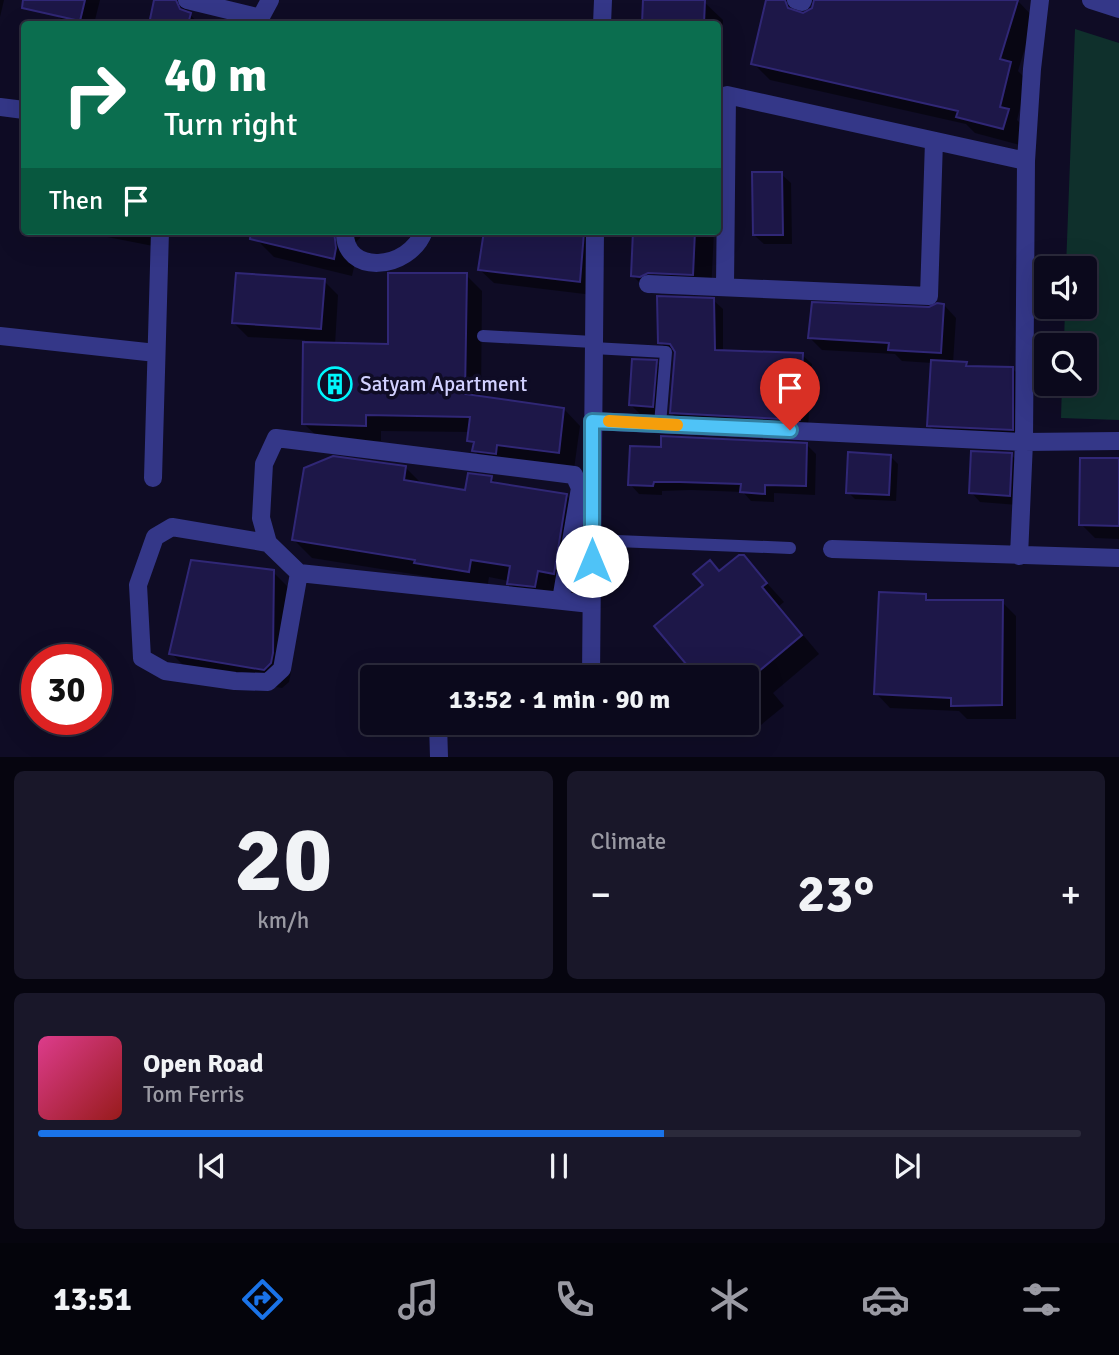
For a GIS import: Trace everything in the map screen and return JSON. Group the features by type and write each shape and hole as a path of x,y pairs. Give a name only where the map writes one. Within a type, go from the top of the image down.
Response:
{"street":[{"path":"187,0 259,21 270,0"},
{"path":"602,21 603,0"},
{"path":"796,0 803,0"},
{"path":"1019,556 1024,442 1026,161 1040,0"},
{"path":"1091,0 1119,9"},
{"path":"724,286 727,95 1026,161"},
{"path":"0,107 21,110"},
{"path":"648,284 929,296 934,141"},
{"path":"153,478 160,235"},
{"path":"346,235 350,250 362,260 377,265 392,262 408,253 421,241 423,235"},
{"path":"591,665 595,235"},
{"path":"0,336 156,353"},
{"path":"592,421 1024,442 1119,441"},
{"path":"561,600 580,488 574,475 276,439 264,464 261,518 268,543 299,573 591,604"},
{"path":"268,543 172,527 155,537 138,585 142,658 165,671 235,681 268,682 282,669 299,573"},
{"path":"832,549 1119,558"},
{"path":"438,735 439,757"}],"lane":[{"path":"483,336 666,352 660,424"},
{"path":"592,540 790,548"}],"green space":[{"path":"1075,29 1119,43 1119,420 1061,418 1062,396 1097,396 1097,333 1064,333 1065,319 1097,319 1097,256 1066,256"}],"building":[{"path":"23,0 85,0 80,21 22,8"},
{"path":"154,0 176,0 180,9 191,13 189,21 150,21"},
{"path":"643,0 705,0 704,21 642,21"},
{"path":"766,0 785,0 788,8 803,13 812,8 814,0 1018,0 1000,59 1011,62 1000,107 1009,109 1003,129 956,117 958,111 751,64"},
{"path":"752,172 782,172 783,235 753,235"},
{"path":"250,235 334,235 336,248 334,259 250,239"},
{"path":"483,235 584,235 580,282 478,270"},
{"path":"633,235 695,235 693,275 648,273 640,277 631,276"},
{"path":"236,273 325,279 321,329 232,323"},
{"path":"388,273 467,273 465,394 564,408 559,453 497,445 496,454 472,451 474,442 467,441 470,417 366,415 366,426 302,424 303,342 388,344"},
{"path":"657,296 714,298 715,350 803,353 800,420 670,413 675,352 670,344 658,343"},
{"path":"812,302 929,307 937,303 944,304 941,353 888,350 889,343 808,338"},
{"path":"632,359 657,360 653,407 629,405"},
{"path":"931,360 967,362 966,366 1013,367 1013,430 927,426"},
{"path":"661,436 807,443 806,486 765,485 765,494 740,492 741,484 654,482 653,486 628,485 630,446 661,447"},
{"path":"971,451 1012,453 1010,496 969,493"},
{"path":"848,452 891,455 889,495 846,493"},
{"path":"333,456 406,466 404,480 465,490 468,473 492,476 491,482 567,494 554,574 538,571 535,587 507,584 510,566 471,560 469,572 414,563 415,560 292,540 304,468"},
{"path":"1080,458 1119,458 1119,526 1079,525"},
{"path":"739,555 744,555 767,583 762,587 802,635 759,671 759,665 687,665 654,626 703,585 693,574 710,560 719,571"},
{"path":"191,560 274,570 273,653 271,663 264,670 169,654"},
{"path":"879,592 926,594 926,600 1003,600 1002,705 951,706 951,698 874,694"}],"slow traffic":[{"path":"609,421 677,425"}],"place":[{"name":"Satyam Apartment","path":"335,384"}],"route":[{"path":"592,561 592,421 790,430"}]}
